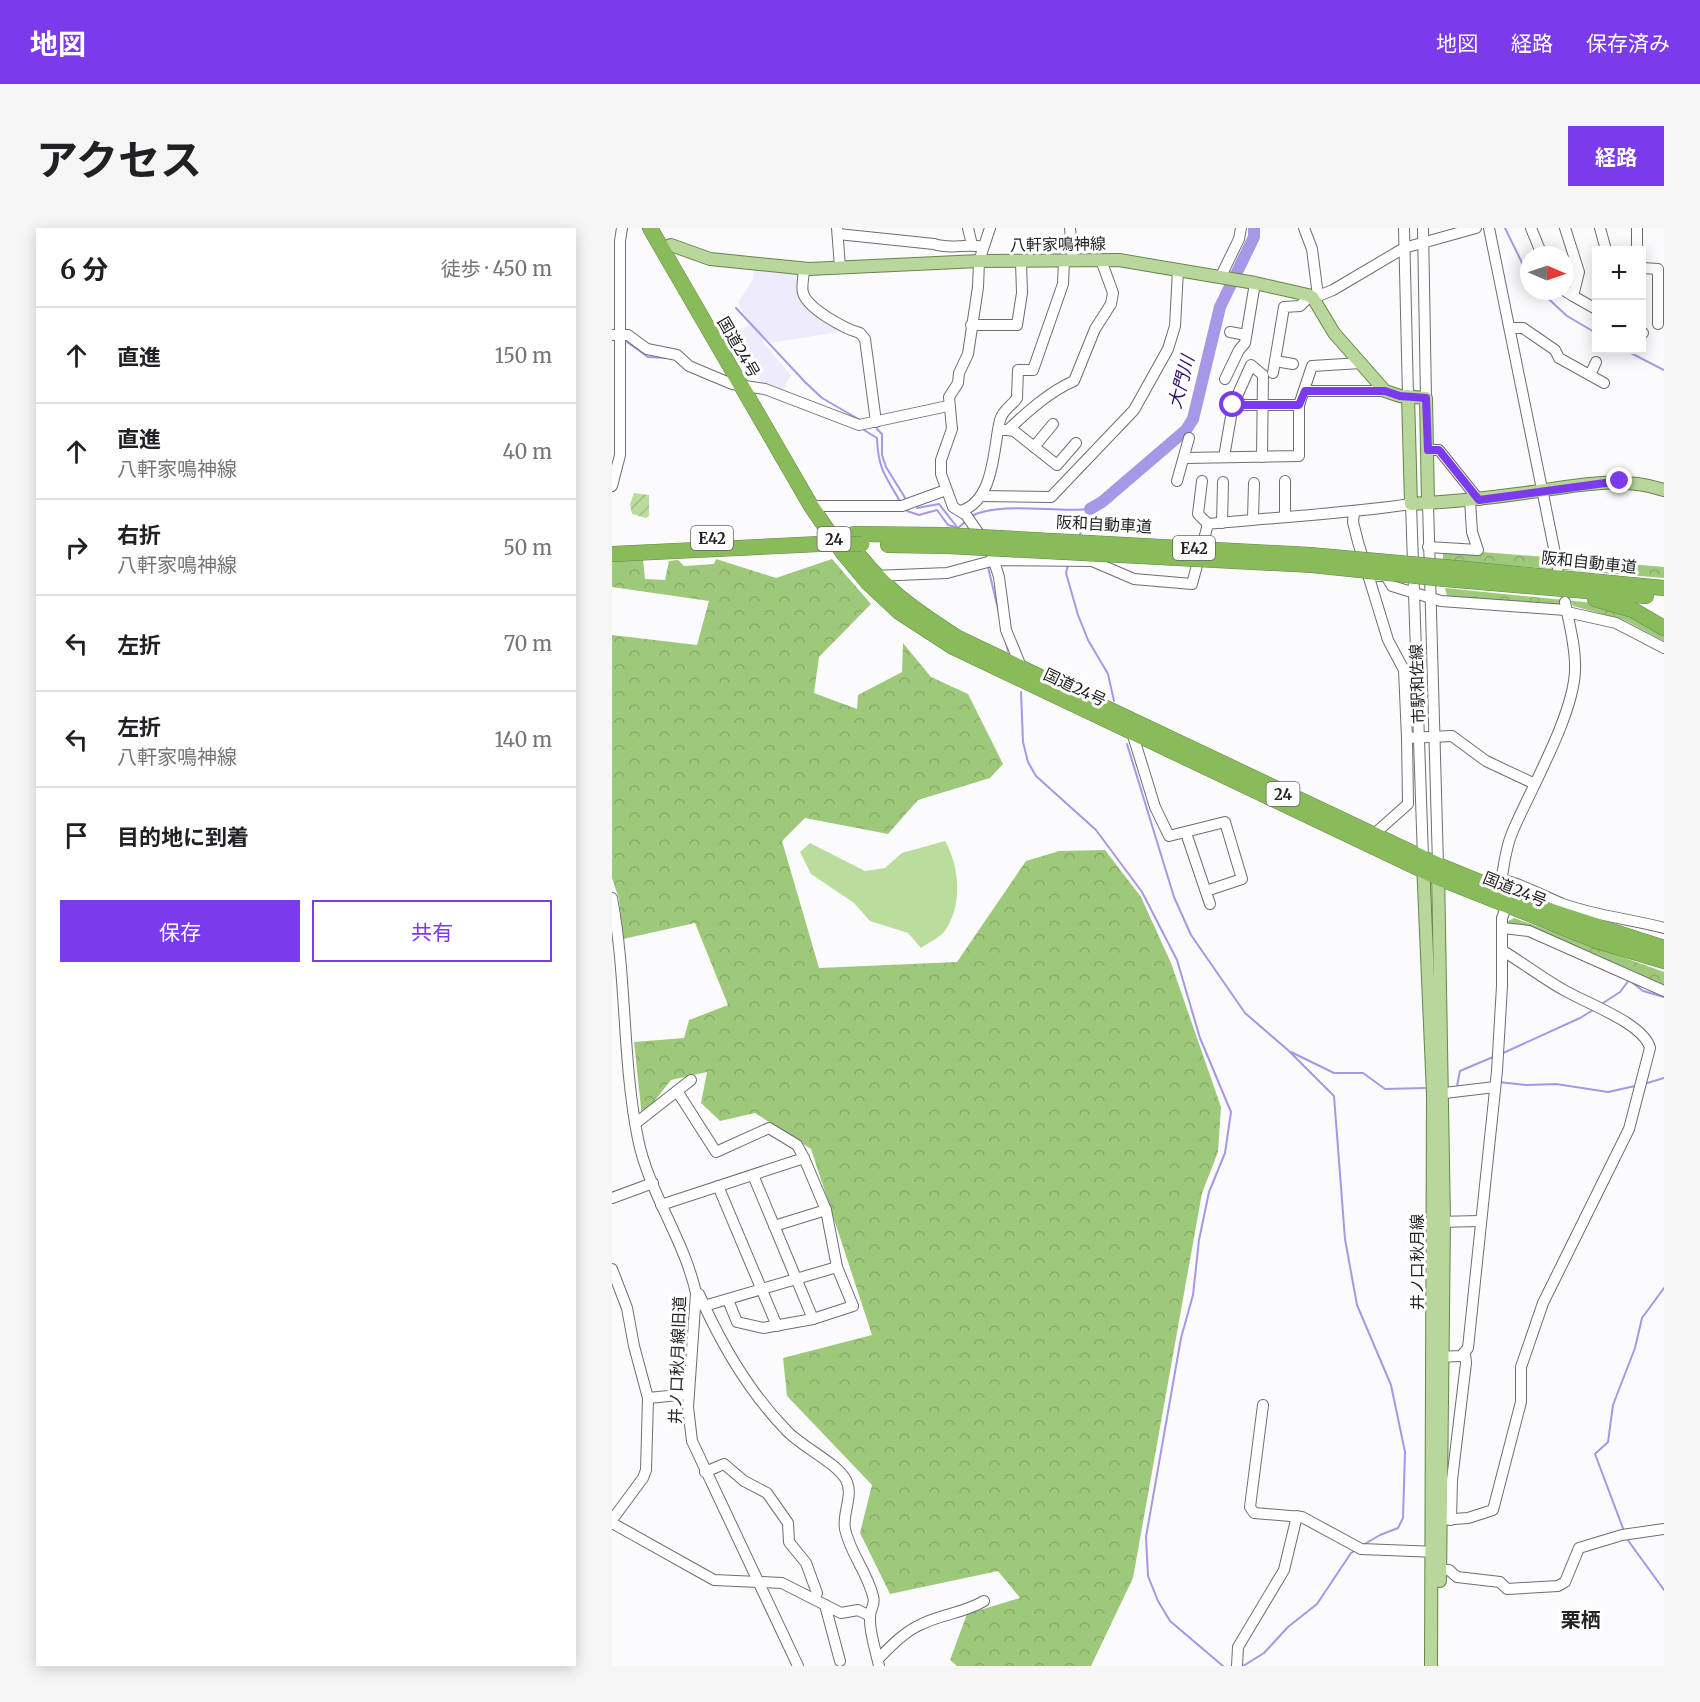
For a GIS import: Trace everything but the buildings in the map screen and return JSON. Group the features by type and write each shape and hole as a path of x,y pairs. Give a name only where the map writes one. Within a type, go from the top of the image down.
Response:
{"highway":[{"name":"国道24号","path":"650,228 666,247 817,506 898,612 953,647 1027,684 1131,727 1372,836 1431,868 1500,885 1553,912 1664,948"},
{"name":"国道24号","path":"662,228 666,247"},
{"name":"阪和自動車道","path":"612,554 816,539"},
{"name":"阪和自動車道","path":"612,544 858,539 1275,552 1547,587 1664,598"},
{"name":"阪和自動車道","path":"1444,573 1664,586"},
{"name":"国道24号","path":"871,579 941,627 1131,727 1507,905 1597,941 1664,961"},
{"path":"1547,587 1571,596 1621,605 1664,628"},
{"path":"1647,957 1664,966"}],"main road":[{"name":"八軒家鳴神線","path":"666,247 710,259 804,269 979,261 1119,260 1253,282 1314,297"},
{"path":"1314,297 1334,333 1385,391 1426,398 1428,503"},
{"path":"1408,396 1411,504 1474,500 1620,481 1645,484 1664,490"},
{"name":"井ノ口秋月線","path":"1431,868 1438,1094 1436,1569 1439,1666"},
{"name":"井ノ口秋月線","path":"1436,1552 1446,1520 1438,1357"},
{"name":"井ノ口秋月線","path":"1431,1666 1436,1569"}],"street":[{"path":"613,479 620,455 616,335 622,228"},
{"path":"968,228 977,246 978,287 968,354 959,373 958,383 949,398 952,429 940,460 941,474 953,507 963,513 974,525 993,561 1006,630 1027,684"},
{"path":"840,267 837,231 934,244 947,249 977,246 990,228"},
{"path":"963,513 981,496 1004,430 1004,413 1017,398 1018,370 1033,370 1038,359 1040,345 1063,284 1068,260 1070,228"},
{"path":"1222,277 1239,239 1241,228"},
{"path":"1304,228 1311,249 1314,297"},
{"path":"1404,228 1408,396"},
{"path":"1423,228 1426,398"},
{"path":"1273,373 1284,307 1300,306 1314,297 1333,290 1404,248 1476,228"},
{"path":"1490,228 1558,568"},
{"path":"1531,228 1538,246"},
{"path":"1565,228 1571,246"},
{"path":"1600,228 1605,246"},
{"path":"1637,228 1637,246"},
{"path":"1574,256 1579,272 1574,282"},
{"path":"1004,430 1064,385 1074,381 1095,329 1111,304 1113,293 1101,260"},
{"path":"971,325 1017,325 1022,293 1021,262"},
{"path":"1646,268 1658,269 1658,324"},
{"path":"804,269 803,291 807,300 844,329 860,333 865,339 876,422"},
{"path":"981,496 1051,496 1134,410 1171,342 1178,270"},
{"path":"1225,379 1239,350 1245,343 1253,282"},
{"path":"1574,296 1592,307"},
{"path":"1510,328 1522,328 1555,350 1559,358 1604,383"},
{"path":"1230,332 1246,335"},
{"path":"616,335 632,338 647,349 677,355 689,366 732,384 746,385 859,425 948,406"},
{"path":"1275,361 1293,364"},
{"path":"1590,375 1596,362"},
{"path":"1184,458 1299,456 1299,405 1312,366 1361,363"},
{"path":"1224,457 1233,405 1251,365 1263,375 1262,457"},
{"path":"1305,391 1385,391"},
{"path":"1233,405 1299,405"},
{"path":"1034,447 1053,424"},
{"path":"1004,430 1034,447 1057,465 1076,443"},
{"path":"1177,481 1189,438"},
{"path":"1428,450 1439,450 1474,500 1472,532 1478,550 1428,547"},
{"path":"1202,481 1198,514 1208,524 1285,516 1354,513 1411,504"},
{"path":"1285,481 1285,516"},
{"path":"1222,523 1223,482"},
{"path":"1253,519 1254,483"},
{"path":"817,506 902,506 946,490"},
{"name":"市駅和佐線","path":"1428,503 1434,736 1431,868"},
{"name":"市駅和佐線","path":"1411,504 1420,737 1431,868"},
{"path":"1354,513 1356,535 1388,640 1404,670 1408,804 1372,836"},
{"path":"871,579 947,573 979,567 993,561 1092,561 1134,579 1192,584 1208,524"},
{"path":"1370,575 1386,576 1392,586 1430,598 1566,608 1616,623 1664,648"},
{"path":"1566,608 1574,655 1573,686 1535,784 1511,834 1503,858 1500,885 1518,883 1561,904 1664,928"},
{"path":"1131,727 1155,807 1168,834 1171,836 1186,833 1225,822 1242,879 1206,891"},
{"path":"1407,738 1452,736 1486,761 1535,784"},
{"path":"1186,833 1210,904"},
{"name":"井ノ口秋月線旧道","path":"612,898 626,1056 643,1157 692,1277 696,1293 688,1424 692,1442 798,1666"},
{"path":"1438,1357 1461,1356 1468,1348 1495,1087 1503,951 1502,918 1507,905"},
{"path":"1503,928 1529,931 1664,991"},
{"path":"1465,1353 1467,1363 1446,1520 1494,1510 1521,1402 1521,1367 1543,1303 1629,1129 1650,1048 1648,1041 1639,1033 1603,1010 1562,990 1503,951"},
{"path":"636,1123 691,1080"},
{"path":"1438,1094 1495,1087"},
{"path":"677,1091 716,1152 769,1128 797,1145 826,1210 837,1267 854,1306 813,1319 763,1328 737,1322 728,1300"},
{"path":"661,1205 804,1158"},
{"path":"753,1175 813,1319"},
{"path":"612,1198 653,1183"},
{"path":"718,1186 777,1326"},
{"path":"774,1226 826,1210"},
{"path":"1439,1222 1480,1221"},
{"path":"704,1306 837,1267"},
{"path":"612,1269 627,1308 648,1398 646,1470 643,1479 612,1522 714,1580 783,1583 842,1613 858,1610 870,1616"},
{"path":"696,1293 715,1331 748,1385 788,1431 815,1455 835,1466 846,1480 849,1492 844,1526 849,1543 873,1593 875,1604 870,1616 879,1663"},
{"path":"648,1398 689,1394"},
{"path":"1263,1405 1250,1507 1254,1513 1297,1516 1361,1549 1436,1552"},
{"path":"705,1472 724,1464 744,1481 767,1493 788,1523 789,1542 806,1563 817,1593 814,1599"},
{"path":"1237,1666 1238,1647 1284,1570 1297,1516"},
{"path":"1436,1569 1449,1570 1457,1577 1500,1582 1507,1589 1558,1586 1565,1582 1579,1548 1622,1535 1664,1529"},
{"path":"879,1663 895,1641 921,1624 972,1608 984,1601"},
{"path":"825,1605 840,1661"}],"shaded area":[{"path":"754,267 801,271 799,294 845,331 771,343 765,338 761,340 791,375 782,391 761,383 734,334 752,324 740,308 739,301 753,279"}],"green space":[{"path":"634,493 649,495 649,516 646,518 632,514 630,504"},
{"path":"1443,552 1482,552 1546,557 1554,567 1561,558 1664,567 1664,578 1443,560"},
{"path":"643,559 645,579 665,580 669,561 678,560 684,566 714,564 716,559 776,578 832,559 871,604 819,657 814,693 857,709 858,695 902,672 903,643 931,677 968,694 1003,764 990,778 918,800 888,834 805,818 782,841 819,968 957,962 1026,861 1059,851 1105,850 1141,897 1171,963 1221,1107 1218,1152 1202,1193 1133,1578 1091,1666 957,1666 950,1660 967,1614 1020,1598 998,1571 890,1594 860,1533 872,1485 787,1396 783,1358 872,1335 811,1149 755,1113 720,1121 701,1103 707,1072 671,1080 642,1117 634,1042 684,1038 689,1020 728,1005 695,923 623,939 619,899 612,878 612,635 697,645 709,601 612,587 612,561"},
{"path":"1445,588 1594,603 1614,608 1664,632 1664,641 1624,620 1573,606 1571,602 1560,601 1558,606 1447,596"},
{"path":"945,841 954,863 957,899 950,922 944,932 921,948 908,933 870,921 854,903 811,874 800,852 810,843 865,871 885,868 902,853"},
{"path":"1514,918 1664,972 1664,987 1629,969 1508,924 1508,921"}],"waterway":[{"name":"大門川","path":"1090,509 1102,502 1186,430 1193,419 1220,307 1254,237 1254,228"},
{"path":"1505,228 1520,259"},
{"path":"1550,300 1567,316 1592,331"},
{"path":"736,308 822,398 860,420"},
{"path":"627,342 648,357 668,358"},
{"path":"1633,354 1664,370"},
{"path":"877,429 882,434 882,455 886,467 907,501"},
{"path":"864,430 877,438 883,471 900,501"},
{"path":"917,508 939,504 957,527"},
{"path":"971,516 998,509 1013,508 1090,509 1079,537"},
{"path":"907,511 919,515 937,510 948,525 955,527"},
{"path":"958,528 965,522"},
{"path":"1068,565 1066,573 1078,615 1088,640 1108,674 1114,701"},
{"path":"988,567 1008,651"},
{"path":"1021,692 1023,742 1028,762 1036,776 1096,830 1142,892 1177,960 1200,1038 1231,1112 1225,1153 1209,1192 1199,1240 1193,1295 1181,1338 1146,1537 1148,1576 1158,1601 1170,1621 1223,1666"},
{"path":"1127,744 1174,897 1191,935 1245,1013 1289,1051 1334,1096 1345,1239 1357,1305 1391,1385 1405,1452 1403,1518 1398,1528 1363,1545"},
{"path":"1600,1005 1620,992 1629,980 1643,991 1664,997"},
{"path":"1501,1054 1593,1010"},
{"path":"1291,1052 1334,1073 1363,1073 1385,1089 1425,1088"},
{"path":"1457,1086 1460,1071 1493,1057"},
{"path":"1644,1084 1664,1078"},
{"path":"1498,1082 1527,1085 1556,1084 1608,1092 1635,1086"},
{"path":"1624,1531 1595,1454 1608,1442 1613,1405 1635,1348 1642,1318 1664,1288"},
{"path":"1627,1539 1664,1590"},
{"path":"1243,1666 1264,1653 1288,1627 1317,1604 1351,1553 1356,1550"}],"district":[{"name":"栗栖","path":"1581,1619"}],"route":[{"path":"1233,405 1299,405 1305,391 1375,393 1385,391 1400,396 1426,398 1428,450 1439,450 1479,500 1576,485 1620,481"}]}
